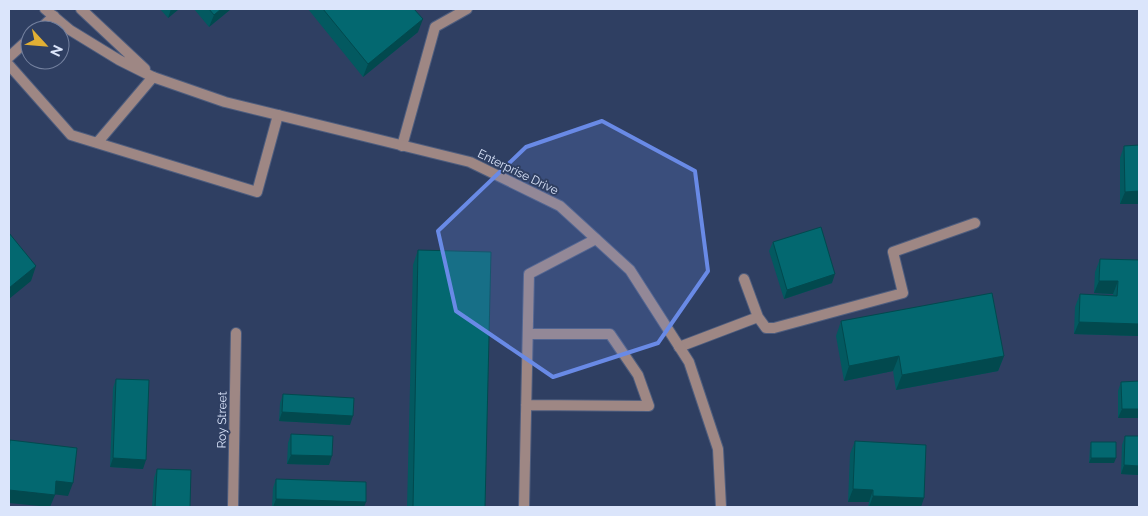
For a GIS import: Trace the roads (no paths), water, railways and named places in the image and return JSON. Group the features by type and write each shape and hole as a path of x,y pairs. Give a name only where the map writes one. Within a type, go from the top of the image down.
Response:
{"street":[{"name":"Enterprise Drive","path":"45,9 78,35 119,60 153,77 226,102 470,162 560,206 630,270 689,362 718,449 722,507"},
{"path":"402,146 435,27 467,9"},
{"name":"Enterprise Drive","path":"87,10 153,77"},
{"path":"50,20 54,16"},
{"path":"9,58 20,48"},
{"path":"9,65 71,135 257,192 278,115"},
{"path":"97,143 153,77"},
{"path":"744,279 758,318 766,328 774,328 903,293 893,252 975,223"},
{"path":"524,507 529,274 596,239"},
{"path":"679,346 758,318"},
{"name":"Roy Street","path":"233,507 236,333"},
{"path":"526,405 648,406 638,375 610,334 528,334"}]}
